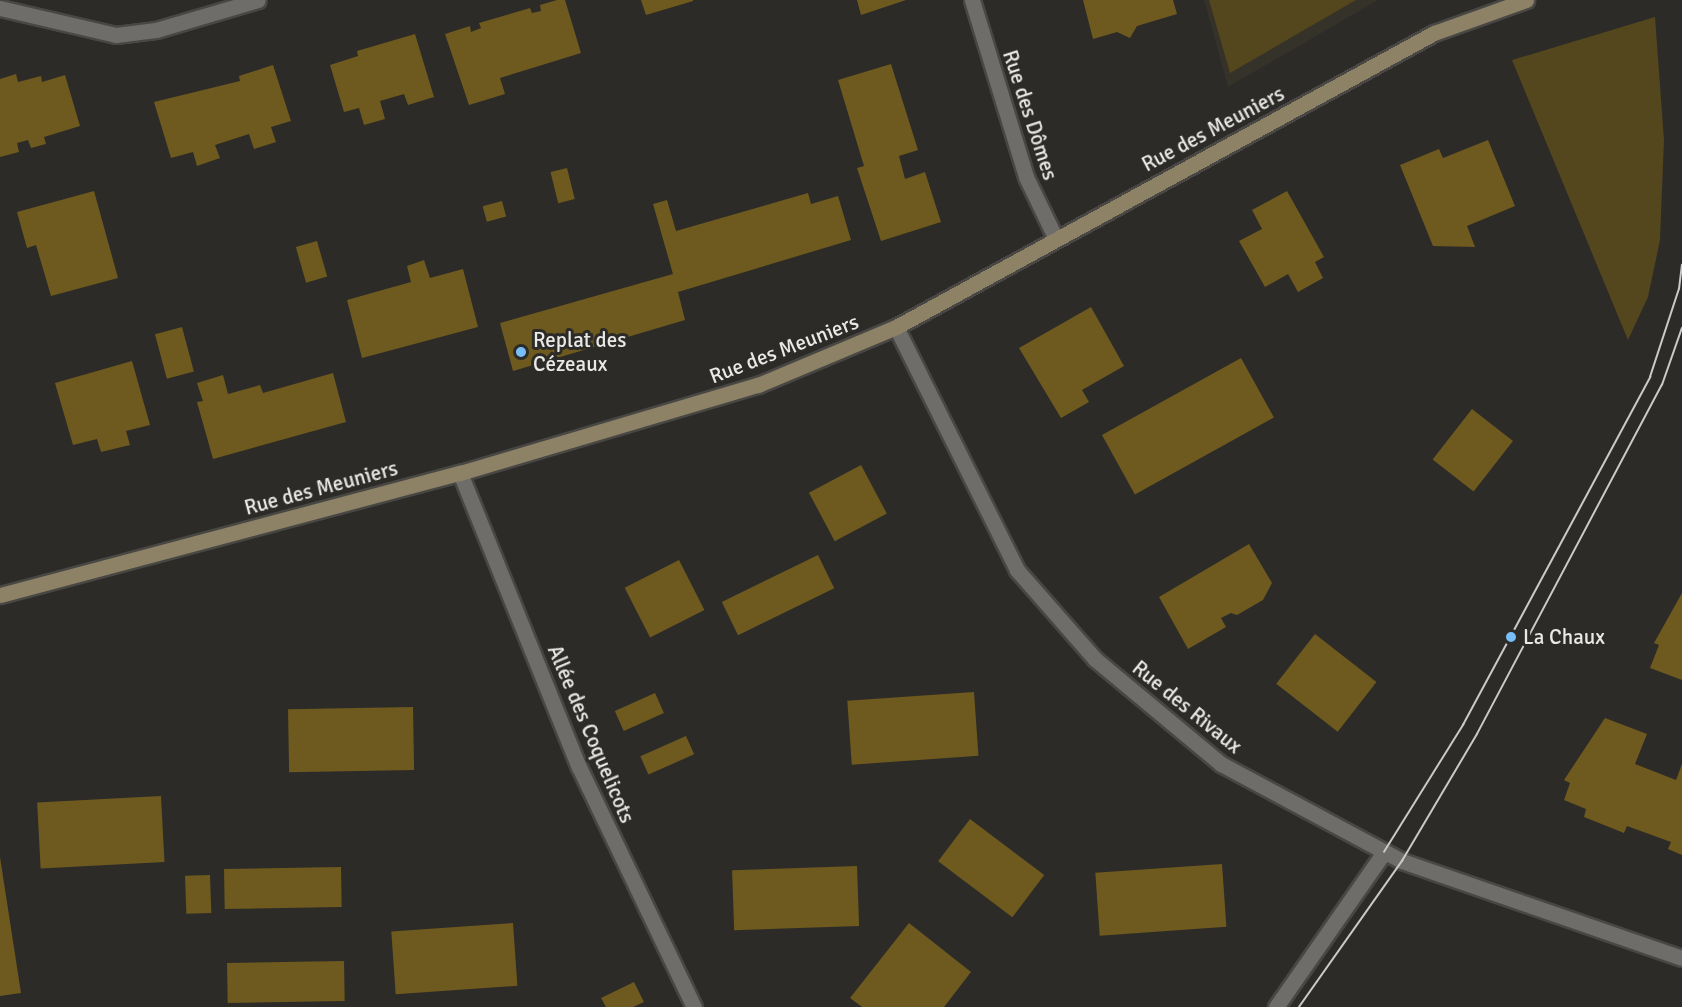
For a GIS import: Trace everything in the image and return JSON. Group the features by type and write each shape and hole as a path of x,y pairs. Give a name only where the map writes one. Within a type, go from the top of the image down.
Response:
{"main road":[{"name":"Rue des Meuniers","path":"0,595 460,473 758,385 896,327 1434,33 1509,2 1526,0"}],"street":[{"path":"0,8 116,36 156,30 258,0"},
{"name":"Rue des Dômes","path":"972,0 1026,177 1056,240"},
{"name":"Rue des Rivaux","path":"896,327 1017,570 1095,659 1221,764 1384,852 1682,958"},
{"name":"Allée des Coquelicots","path":"460,473 579,767 694,1007"},
{"path":"1276,1007 1384,852"}],"shaded area":[{"path":"1204,0 1378,0 1228,87"},
{"path":"1209,0 1356,0 1230,73"},
{"path":"1655,17 1664,140 1660,240 1648,297 1628,340 1512,60"}],"building":[{"path":"565,0 581,53 500,78 505,94 469,105 445,34 470,26 471,32 481,28 479,23 530,8 532,13 541,11 540,5"},
{"path":"641,0 693,0 693,1 646,15"},
{"path":"857,0 906,0 861,15"},
{"path":"1083,0 1173,0 1177,14 1137,26 1130,38 1117,32 1093,39"},
{"path":"415,34 434,97 408,105 404,94 380,101 385,119 364,125 359,108 344,112 330,65 358,56 357,51"},
{"path":"891,64 918,150 899,156 905,179 925,172 941,222 881,241 857,168 864,166 838,80"},
{"path":"273,65 291,121 271,127 276,142 254,149 249,134 215,145 220,158 197,166 193,152 171,158 154,102 240,81 239,76"},
{"path":"16,74 18,82 41,76 42,82 65,75 80,126 44,137 46,144 31,148 28,140 17,143 19,152 0,157 0,79"},
{"path":"1488,140 1515,206 1467,226 1475,247 1433,246 1400,165 1439,149 1443,158"},
{"path":"567,168 575,199 558,203 551,172"},
{"path":"94,191 118,278 51,296 36,245 27,248 17,212"},
{"path":"1287,191 1324,257 1315,262 1323,278 1298,292 1288,274 1265,287 1239,241 1262,229 1252,210"},
{"path":"808,193 811,204 838,196 851,240 678,292 685,320 513,371 500,323 673,274 653,204 667,200 676,231"},
{"path":"502,201 506,216 487,222 483,206"},
{"path":"317,241 327,277 306,283 296,247"},
{"path":"424,260 430,278 463,269 478,327 362,358 347,300 411,282 407,266"},
{"path":"1091,307 1124,366 1082,390 1089,402 1061,418 1019,348"},
{"path":"182,327 194,371 167,379 155,334"},
{"path":"1241,358 1274,417 1135,495 1102,435"},
{"path":"132,361 150,425 126,431 130,445 101,452 97,439 73,445 55,383"},
{"path":"333,373 346,422 213,459 197,402 203,401 197,383 223,375 228,394 260,385 263,393"},
{"path":"1472,409 1513,441 1474,491 1433,459"},
{"path":"861,465 887,514 835,541 809,493"},
{"path":"1249,544 1272,583 1263,600 1237,615 1231,613 1221,618 1226,627 1188,649 1159,597"},
{"path":"818,555 834,588 738,635 722,602"},
{"path":"679,560 704,610 650,638 625,588"},
{"path":"1682,593 1682,680 1650,668 1659,645 1654,643"},
{"path":"1315,634 1376,682 1338,732 1276,684"},
{"path":"974,692 978,756 852,765 847,701"},
{"path":"655,693 664,713 624,731 615,711"},
{"path":"413,707 414,770 289,772 288,709"},
{"path":"1605,718 1647,734 1635,764 1676,780 1682,764 1682,855 1668,849 1671,842 1627,826 1624,833 1584,817 1586,809 1564,800 1570,783 1564,780"},
{"path":"686,736 694,754 648,775 640,756"},
{"path":"161,796 164,862 41,868 37,802"},
{"path":"970,819 1044,875 1012,917 938,861"},
{"path":"0,857 21,993 0,996"},
{"path":"1222,864 1226,927 1100,936 1095,873"},
{"path":"857,866 859,926 734,930 732,870"},
{"path":"341,867 342,907 225,909 224,869"},
{"path":"210,875 211,913 186,914 185,876"},
{"path":"513,923 517,986 396,994 391,932"},
{"path":"909,923 971,972 944,1007 862,1007 850,998"},
{"path":"344,961 345,1001 228,1003 227,963"},
{"path":"634,982 644,1002 633,1007 606,1007 601,998"}],"tram line":[{"path":"1384,852 1463,725 1650,377 1679,289 1682,265"},
{"path":"1299,1007 1402,861 1477,734 1662,385 1682,328"}],"place":[{"name":"Replat des Cézeaux","path":"521,352"},
{"name":"La Chaux","path":"1511,637"}]}
